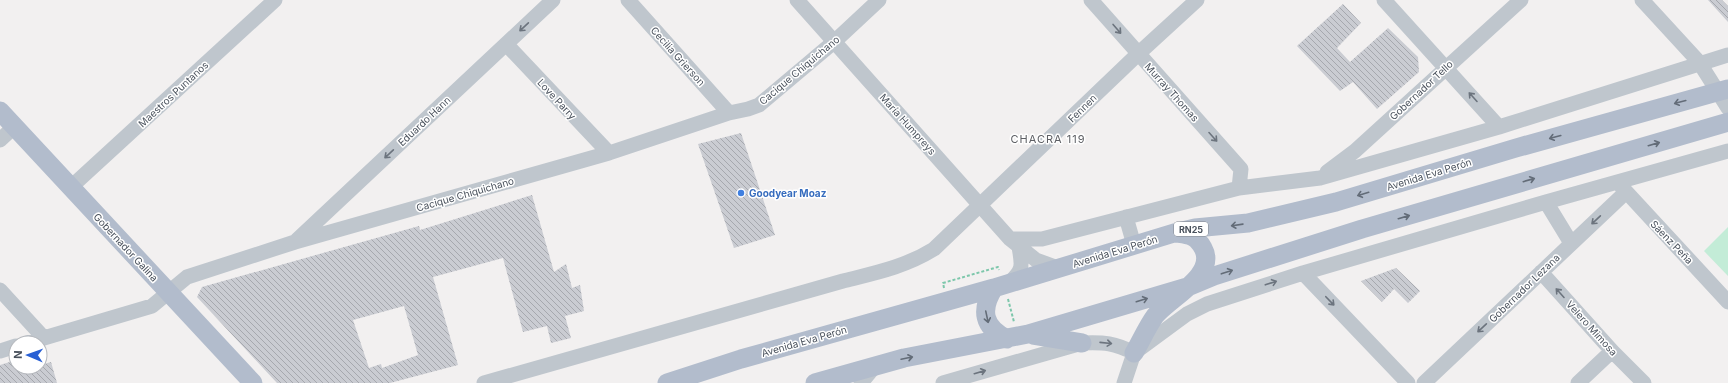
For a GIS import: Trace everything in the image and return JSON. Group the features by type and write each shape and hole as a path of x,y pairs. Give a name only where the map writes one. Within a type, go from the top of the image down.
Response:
{"main road":[{"name":"Avenida Eva Perón","path":"667,383 783,347 1003,285 1174,233 1201,228 1248,223 1336,202 1516,148 1723,91"},
{"name":"Gobernador Galina","path":"0,111 253,383"},
{"path":"823,382 875,366 1017,333 1190,286 1214,276 1362,229 1728,122"},
{"path":"1134,353 1155,316 1167,303 1190,286 1200,275 1205,266 1206,253 1199,241 1193,236 1174,233"},
{"path":"1003,285 987,299 985,312 988,324 996,333 1017,333 1082,343"}],"street":[{"name":"Maestros Puntanos","path":"71,188 275,0"},
{"name":"Eduardo Hann","path":"295,242 553,0"},
{"name":"Cecilia Grierson","path":"628,0 729,113"},
{"name":"María Humpreys","path":"797,0 1014,243 1036,260 1058,268"},
{"name":"Cacique Chiquichano","path":"48,337 152,306 187,277 295,242 609,153 729,113 748,109 759,104 835,41 879,0"},
{"name":"Murray Thomas","path":"1091,0 1242,169 1239,188"},
{"name":"Fennen","path":"484,383 835,283 896,268 918,259 934,250 1138,54 1197,0"},
{"path":"1384,0 1499,127"},
{"name":"Gobernador Tello","path":"1320,178 1355,151 1521,0"},
{"path":"1642,0 1699,62 1723,91 1728,108"},
{"name":"Love Parry","path":"506,44 609,153"},
{"path":"1003,285 1018,274 1022,266 1014,243 1042,239 1239,188 1320,178 1499,127 1699,62 1728,55"},
{"path":"0,140 14,127"},
{"path":"1124,383 1134,353 1187,314 1207,304 1303,273 1546,202 1621,187 1728,151"},
{"name":"Gobernador Lezana","path":"1424,383 1571,243 1621,187"},
{"name":"Sáenz Peña","path":"1621,187 1728,302"},
{"path":"1546,202 1571,243"},
{"path":"1126,217 1134,245"},
{"name":"Velero Mimosa","path":"1541,272 1612,351 1644,383"},
{"path":"1303,273 1408,383"},
{"path":"0,290 41,335"},
{"path":"943,383 1082,343 1106,343 1118,345 1134,353"},
{"path":"1578,383 1612,351"},
{"path":"861,383 875,366"}],"path":[{"path":"998,267 1017,333"}],"green space":[{"path":"1728,227 1728,276 1704,251"}],"building":[{"path":"1708,0 1722,0 1728,6 1728,22"},
{"path":"1343,4 1361,23 1337,48 1350,62 1388,28 1418,57 1419,72 1377,109 1353,82 1340,91 1297,46"},
{"path":"741,133 775,235 734,248 698,144"},
{"path":"532,195 554,272 566,264 572,288 580,285 584,311 565,316 571,338 551,343 547,326 523,332 503,258 433,277 458,365 390,383 277,383 197,297 202,287 419,226 420,230","holes":["404,306 418,355 382,368 381,364 369,368 353,320"]},
{"path":"1396,268 1420,291 1408,303 1394,289 1382,302 1361,281"},
{"path":"8,362 8,375 48,375 48,363 51,362 57,383 0,383 0,365"}],"place":[{"name":"Goodyear Moaz","path":"741,193"}],"district":[{"name":"CHACRA 119","path":"1048,139"}]}
